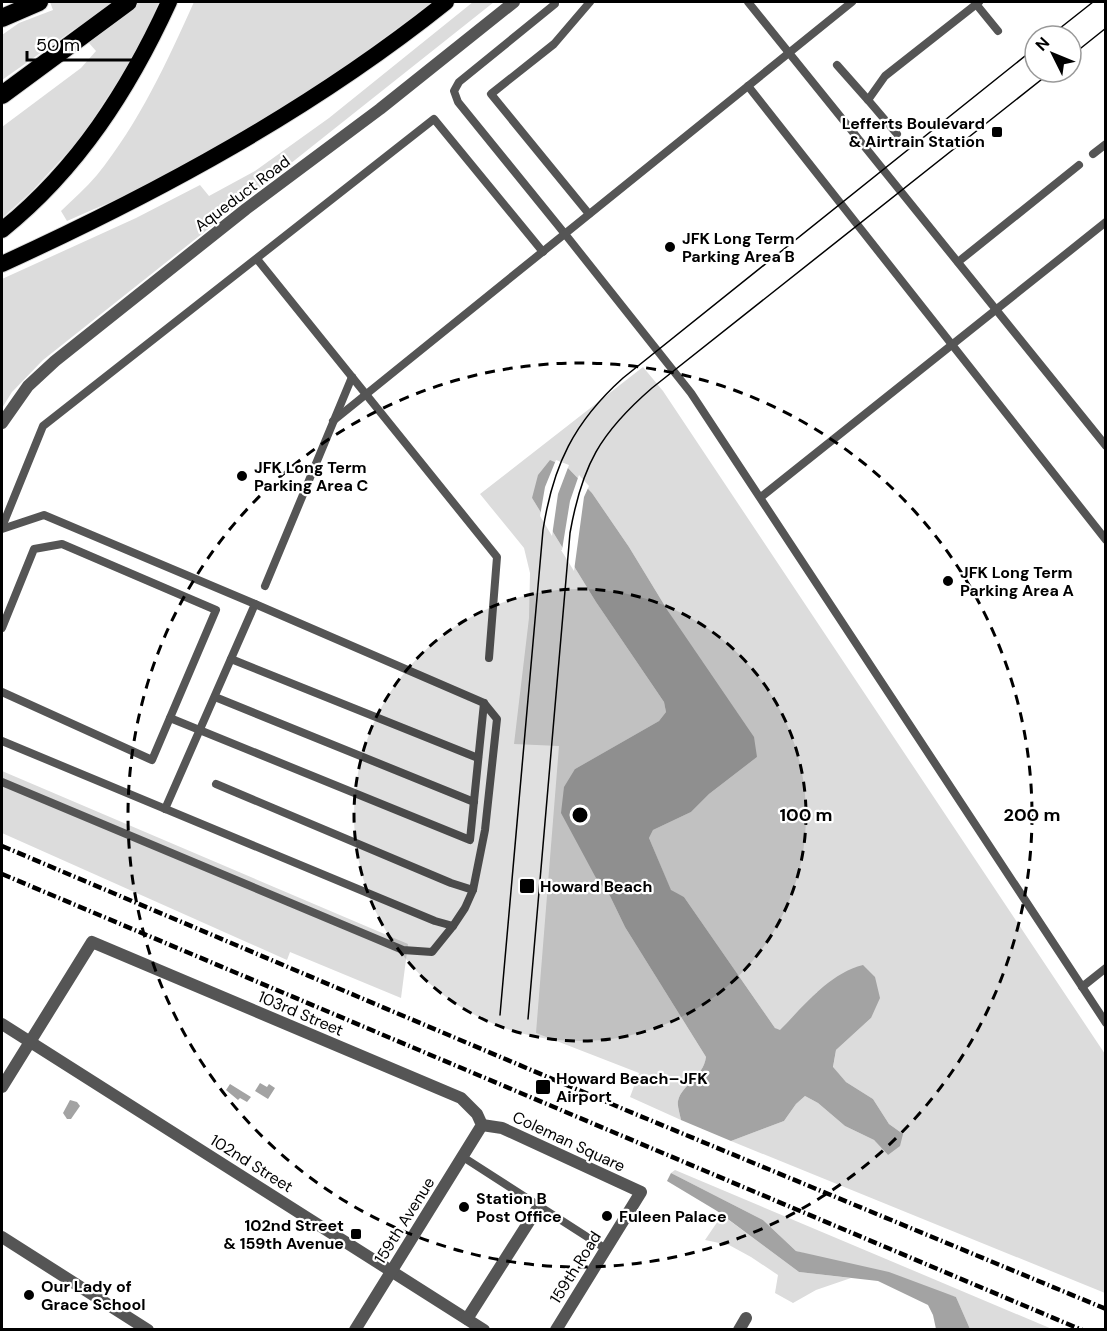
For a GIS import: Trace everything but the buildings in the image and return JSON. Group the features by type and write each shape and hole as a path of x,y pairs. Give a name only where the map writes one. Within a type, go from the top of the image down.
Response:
{"highway":[{"path":"2,18 39,2"},
{"path":"2,95 128,2"},
{"path":"2,230 48,188 103,122 137,67 169,2"},
{"path":"2,264 147,194 232,148 333,85 446,2"}],"street":[{"name":"Aqueduct Road","path":"2,423 28,386 68,350 230,221 380,109 514,2"},
{"name":"103rd Street","path":"30,1042 92,942 461,1098 471,1107 481,1127"},
{"name":"102nd Street","path":"2,1024 484,1329"},
{"path":"2,1087 30,1042"},
{"name":"159th Avenue","path":"355,1329 481,1127"},
{"name":"Coleman Square","path":"481,1127 502,1128 641,1192"},
{"name":"159th Road","path":"556,1329 641,1192"},
{"path":"467,1318 539,1206"},
{"path":"2,1237 148,1329"},
{"path":"739,1329 746,1318"}],"lane":[{"path":"555,2 459,82 454,91 458,102 691,393 1106,1023"},
{"path":"589,214 491,94 554,44 590,2"},
{"path":"748,2 1106,446"},
{"path":"333,422 852,2"},
{"path":"868,100 885,76 977,3 998,31"},
{"path":"837,64 897,134"},
{"path":"748,86 1106,540"},
{"path":"2,528 44,426 434,119 543,252"},
{"path":"1093,154 1106,144"},
{"path":"958,262 1079,165"},
{"path":"761,497 1106,222"},
{"path":"257,259 497,557 489,658"},
{"path":"265,585 352,377"},
{"path":"2,528 44,515 484,703 497,719 485,830 473,890 453,926 432,952 403,950 2,782"},
{"path":"2,628 34,549 62,544 216,610 152,760 2,692"},
{"path":"165,809 255,604"},
{"path":"231,659 478,758"},
{"path":"215,697 474,802"},
{"path":"170,718 470,840 484,703"},
{"path":"2,741 435,921 453,926"},
{"path":"216,784 451,883 473,890"},
{"path":"1082,987 1106,968"},
{"path":"463,1157 606,1249"}],"shaded area":[{"path":"50,2 159,2 137,52 80,139 32,191 2,218 2,127 81,68 96,51 76,28 2,80 2,35 19,23 53,10"},
{"path":"194,2 432,2 339,70 209,152 162,178 67,221 61,211 97,175 126,134 163,69"},
{"path":"473,2 494,2 43,360 12,392 2,408 2,279 136,218 200,185 209,196 255,171 329,118"},
{"path":"643,367 663,391 1105,1054 1105,1293 731,1141 784,1121 805,1096 818,1103 845,1126 874,1140 888,1155 903,1134 889,1124 873,1099 846,1082 833,1068 836,1050 871,1018 817,992 780,1031 775,1028 684,897 671,891 649,838 653,830 691,812 709,794 757,757 629,547 592,493 568,468 532,498 596,602 664,702 666,712 659,721 575,769 596,878 610,896 625,927 706,1057 697,1076 680,1095 678,1103 681,1120 630,1097 639,1073 536,1033 559,746 514,744 529,618 530,573 524,548 480,494"},
{"path":"550,460 568,468 592,493 629,547 668,611 754,737 757,757 709,794 691,812 653,830 649,838 671,890 684,897 775,1028 780,1030 817,992 850,969 863,965 875,977 880,998 871,1018 836,1050 833,1067 846,1082 873,1099 889,1124 903,1134 900,1146 888,1155 874,1140 845,1126 818,1103 805,1096 784,1121 731,1141 681,1120 678,1103 680,1095 697,1076 706,1057 625,927 610,896 596,878 561,813 564,787 575,769 659,721 666,712 664,702 596,602 532,498 538,475"},
{"path":"2,771 408,944 401,998 290,952 287,960 2,833"},
{"path":"260,1083 267,1087 269,1084 275,1088 268,1099 255,1091"},
{"path":"230,1084 251,1097 247,1102 240,1098 238,1100 226,1090"},
{"path":"70,1100 77,1102 80,1106 71,1119 67,1119 63,1113"},
{"path":"675,1170 1052,1329 970,1329 956,1297 796,1251 763,1220 671,1173"},
{"path":"671,1173 763,1220 796,1251 889,1272 956,1297 970,1329 936,1329 928,1305 878,1281 799,1272 717,1211 667,1181"},
{"path":"722,1215 799,1272 851,1278 816,1290 793,1303 775,1293 778,1275 729,1245 705,1240"}],"pier":[{"path":"556,460 569,465 558,494 552,536 540,516 545,487"},
{"path":"579,475 589,486 584,497 574,571 561,550 570,501"}],"tram line":[{"path":"1065,24 1093,2"},
{"path":"1083,46 1106,28"},
{"path":"500,1015 543,530 553,485 568,446 591,411 623,378 1023,58"},
{"path":"528,1019 570,533 581,488 596,452 619,420 652,388 1036,84"}],"railway":[{"path":"2,846 628,1111 1106,1309"},
{"path":"2,874 1082,1330"}],"place":[{"name":"Lefferts Boulevard & Airtrain Station","path":"997,132"},
{"name":"JFK Long Term Parking Area B","path":"670,247"},
{"name":"JFK Long Term Parking Area C","path":"242,476"},
{"name":"JFK Long Term Parking Area A","path":"948,581"},
{"name":"Howard Beach","path":"527,886"},
{"name":"Howard Beach–JFK Airport","path":"543,1087"},
{"name":"Station B Post Office","path":"464,1207"},
{"name":"Fuleen Palace","path":"607,1216"},
{"name":"102nd Street & 159th Avenue","path":"356,1234"},
{"name":"Our Lady of Grace School","path":"29,1295"}]}
